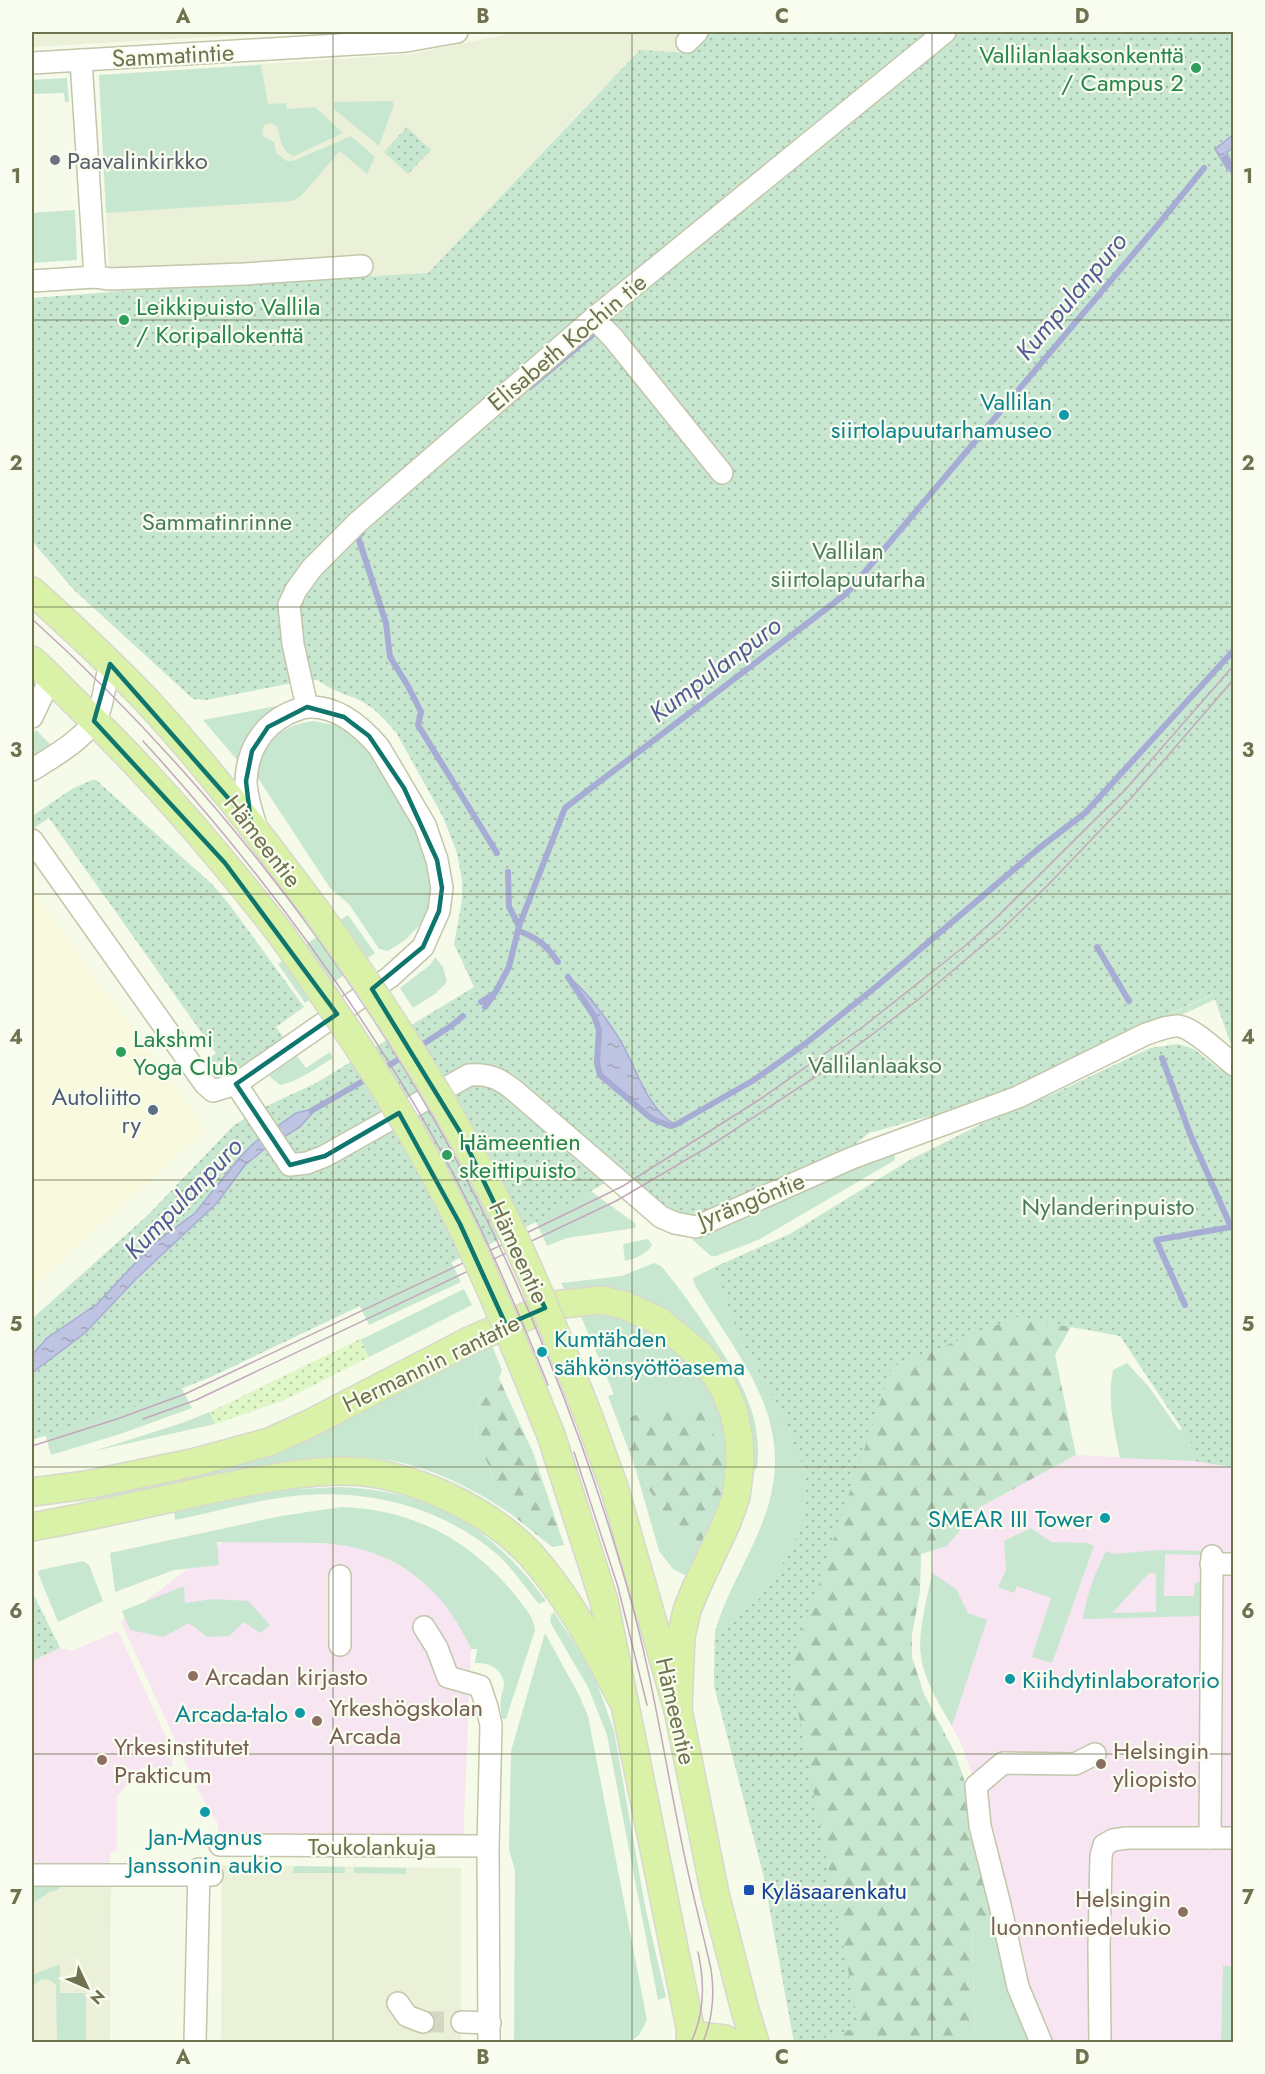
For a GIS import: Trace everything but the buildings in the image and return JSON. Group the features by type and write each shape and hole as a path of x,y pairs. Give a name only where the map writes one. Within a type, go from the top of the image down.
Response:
{"main road":[{"name":"Hämeentie","path":"32,591 148,703 258,832 315,909 396,1026 460,1132 498,1203 533,1278 590,1420 617,1498 678,1710 716,1894 755,2043"},
{"name":"Hämeentie","path":"41,670 94,721 185,817 281,934 392,1100 444,1194 493,1295 551,1435 604,1600 686,2040"},
{"name":"Hermannin rantatie","path":"32,1492 86,1485 196,1462 252,1447 309,1424 469,1341 553,1305 601,1300 624,1305 659,1321 699,1354 726,1393 734,1413 739,1439 740,1465 736,1497 687,1610 681,1637 678,1710"},
{"path":"32,1527 272,1476 346,1471 399,1480 461,1503 509,1534 531,1556 564,1596 591,1640 623,1701"},
{"path":"741,2043 745,2010"},
{"path":"686,2040 725,2038 729,2043"}],"street":[{"name":"Sammatintie","path":"32,63 314,39 406,41 457,32"},
{"name":"Elisabeth Kochin tie","path":"307,706 293,644 290,605 296,590 312,568 358,522 594,318 945,32"},
{"path":"81,60 95,277"},
{"path":"32,281 95,277 110,279 233,275 362,266"},
{"path":"594,318 615,339 722,473"},
{"path":"32,770 67,748 94,721 99,710 110,664"},
{"path":"32,717 41,670"},
{"path":"32,840 208,1089 213,1091 236,1084 390,977 423,947 439,911 441,879 425,825 379,747 369,736 344,717 307,706 279,718 259,737 252,752 246,781 258,832"},
{"name":"Jyrängöntie","path":"236,1084 290,1165 307,1163 325,1156 469,1075 498,1078 661,1216 675,1223 696,1227 852,1158 1018,1097 1146,1034 1163,1028 1179,1026 1191,1032 1233,1065"},
{"path":"1210,1838 1212,1560 1233,1564"},
{"path":"340,1576 340,1645"},
{"path":"424,1627 437,1648 448,1677 480,1686 488,1707 491,1725 488,1846 489,2033 462,2022"},
{"path":"1041,2043 1018,1987 980,1826 976,1786 1003,1764 1075,1764 1095,1754"},
{"path":"1100,2043 1099,1946 1101,1856 1104,1845 1113,1840 1128,1838 1233,1838"},
{"name":"Toukolankuja","path":"220,1845 488,1846"},
{"path":"32,1875 203,1873 195,2043"},
{"path":"398,2003 407,2016 423,2022"}],"highlighted area":[{"path":"110,664 251,824 246,781 252,751 268,727 307,707 344,717 369,736 404,788 437,860 442,888 439,911 423,947 372,989 460,1132 545,1308 506,1325 460,1224 399,1113 325,1156 290,1165 236,1084 337,1014 225,863 94,721"}],"shaded area":[{"path":"32,32 293,32 32,47"},
{"path":"519,32 705,32 689,53 605,88 595,96 428,273 192,286 110,293 99,75 411,54"},
{"path":"32,889 206,1130 32,1287"},
{"name":"Helsingin yliopisto","path":"1076,1455 1195,1461 1233,1467 1233,2042 1049,2042 1030,2001 976,1786 961,1743 934,1694 923,1668 920,1646 934,1550 947,1546 980,1507"},
{"name":"Yrkeshögskolan Arcada","path":"226,1540 337,1544 369,1551 412,1573 437,1594 447,1606 457,1620 471,1649 463,1843 218,1841 218,1824 200,1794 121,1622 127,1615"},
{"name":"Yrkesinstitutet Prakticum","path":"118,1631 171,1748 173,1767 142,1768 117,1796 117,1851 110,1852 109,1883 32,1881 32,1661 60,1648 72,1651"},
{"path":"222,1865 461,1868 461,2042 221,2042"},
{"path":"32,1881 109,1883 111,1890 110,2042 32,2042"}],"green space":[{"path":"705,32 1233,32 1233,1050 1213,994 998,1093 952,1110 869,1133 849,1149 710,1214 688,1218 673,1215 623,1173 536,1222 211,1377 134,1407 32,1440 32,1319 148,1215 234,1125 269,1105 316,1083 474,987 454,944 462,900 462,880 457,853 443,817 397,734 384,719 363,702 332,689 318,680 206,700 193,699 73,589 32,541 32,298 192,286 428,273 640,50 689,53"},
{"path":"261,65 268,104 286,103 287,109 315,107 343,133 294,156 284,148 278,127 270,123 264,125 262,134 274,142 276,153 287,161 293,161 351,136 375,157 367,174 340,151 300,197 292,201 106,213 99,75"},
{"path":"67,78 69,102 65,102 64,93 32,94 32,80"},
{"path":"392,101 394,105 379,146 334,109 333,102"},
{"path":"407,127 431,150 408,174 384,152"},
{"path":"75,210 77,260 32,263 32,213"},
{"path":"282,705 239,762 203,720"},
{"path":"313,721 340,726 352,733 372,753 420,830 435,882 429,924 422,923 405,940 388,951 379,949 349,904 330,888 256,775 263,753 274,738 291,727"},
{"path":"36,730 51,745 32,759 32,736"},
{"path":"96,780 212,884 304,1007 276,1027 285,1039 228,1076 203,1064 216,1053 49,818 34,828 32,824 32,816 72,789"},
{"path":"348,915 375,953 305,1003 278,964"},
{"path":"435,957 443,967 447,982 435,994 413,1008 400,988 430,965"},
{"path":"1214,994 1216,999 1018,1090 1016,1085"},
{"name":"Nylanderinpuisto","path":"1178,1044 1194,1049 1220,1070 1233,1056 1233,1467 1195,1461 1196,1450 1120,1336 1017,1317 892,1367 790,1669 859,2027 811,2042 794,2042 764,1877 714,1685 715,1631 758,1600 791,1551 801,1525 806,1497 805,1470 780,1410 738,1334 715,1267 790,1234 910,1160 997,1116 1053,1094 1150,1048"},
{"path":"330,1052 333,1058 294,1080 280,1085 269,1076 297,1056 306,1068"},
{"path":"1014,1109 1014,1117 1004,1131 1019,1167 1104,1137 1114,1147 1181,1113 1193,1121 1210,1116 1233,1164 1233,1172 1211,1196 1213,1216 1233,1241 1233,1467 1195,1461 1197,1450 1191,1351 1142,1313 1090,1206 1068,1207 1037,1235 1031,1266 1045,1322 1071,1327 1055,1355 1076,1455 980,1507 947,1546 921,1554 920,1592 912,1634 912,1657 924,1694 955,1753 968,1791 995,1918 972,1929 975,2042 794,2042 764,1877 714,1685 715,1631 758,1600 791,1551 801,1525 806,1497 805,1470 780,1410 738,1334 715,1267 790,1234 910,1160"},
{"path":"887,1149 894,1152 895,1160 758,1240 711,1256 693,1240 692,1236 717,1230 763,1206"},
{"path":"570,1173 636,1224 635,1228 567,1238 547,1246 532,1212"},
{"path":"648,1239 652,1245 644,1254 625,1261 623,1244"},
{"path":"448,1255 461,1282 369,1325 356,1298"},
{"path":"654,1263 661,1266 687,1299 720,1349 747,1397 757,1431 757,1469 752,1468 719,1358 566,1293 561,1283 622,1276"},
{"path":"715,1267 738,1334 780,1410 805,1470 806,1497 801,1525 791,1551 758,1600 715,1631 764,1518 773,1484 775,1452 770,1422 760,1394 746,1367 695,1285 693,1278"},
{"path":"464,1289 472,1305 369,1357 360,1340"},
{"path":"593,1310 626,1316 686,1354 712,1387 725,1416 727,1461 655,1407 618,1422 608,1396 614,1394 579,1312"},
{"path":"491,1343 502,1370 499,1378 479,1402 475,1437 489,1466 496,1492 511,1514 463,1485 445,1477 392,1461 355,1457 321,1458 287,1463 97,1503 95,1496"},
{"path":"169,1363 192,1408 120,1434 51,1455 43,1426"},
{"path":"1127,1363 1149,1387 1179,1430 1194,1426 1197,1450 1195,1461 1120,1458 1112,1414 1111,1382 1113,1370"},
{"path":"499,1378 534,1455 564,1545 552,1547 511,1514 496,1492 489,1466 475,1437 479,1402"},
{"path":"655,1407 700,1407 727,1461 724,1491 702,1547 663,1512 635,1467 618,1422"},
{"path":"210,1412 215,1424 94,1451 182,1423"},
{"path":"635,1467 663,1512 702,1547 689,1577 673,1569 659,1551"},
{"path":"340,1487 404,1496 432,1505 458,1518 504,1553 526,1575 546,1601 539,1604 504,1561 475,1537 449,1522 395,1502 366,1497 308,1495 266,1500 175,1520 174,1512 278,1490"},
{"path":"341,1507 392,1514 438,1531 479,1558 525,1607 533,1620 535,1630 506,1719 502,1719 501,1697 504,1684 498,1670 490,1665 475,1663 477,1649 471,1649 459,1626 430,1588 412,1573 392,1561 370,1552 321,1543 217,1542 219,1565 174,1570 115,1592 110,1553 281,1516"},
{"path":"1031,1528 1051,1542 1087,1543 1094,1546 1052,1663 1032,1657 1051,1598 1017,1586 1014,1593 998,1587 1006,1570 1004,1541"},
{"path":"1160,1550 1202,1551 1202,1555 1165,1554 1164,1596 1194,1596 1195,1583 1203,1582 1202,1616 1083,1619 1089,1592 1102,1559 1106,1551 1113,1554","holes":["1149,1573 1156,1574 1156,1612 1112,1613"]},
{"path":"83,1561 89,1565 103,1601 58,1622 38,1573 40,1570"},
{"path":"932,1573 956,1589 968,1613 987,1620 952,1726 928,1682 921,1655 921,1631"},
{"path":"184,1586 185,1603 213,1599 248,1601 270,1625 260,1633 244,1622 229,1636 207,1637 189,1623 163,1637 130,1630 122,1611"},
{"path":"32,1591 60,1648 32,1661"},
{"path":"554,1612 588,1665 614,1731 646,1911 666,1997 658,2000 607,1735 588,1687 550,1622"},
{"path":"545,1633 588,1716 647,2020 639,2035 630,2042 514,2042 515,1870 509,1850 511,1751"},
{"path":"294,1866 345,1867 345,1873 293,1873"},
{"path":"354,1867 406,1868 406,1874 354,1873"},
{"path":"32,1886 59,1886 59,1889 48,1893 32,1904"},
{"path":"995,1918 1031,2042 975,2042 972,1929"},
{"path":"60,1964 60,1993 86,1993 86,2042 57,2042 56,1985 44,1979 32,1987 32,1975"},
{"path":"1223,1966 1233,1966 1233,2042 1221,2042"}],"sand":[{"path":"360,1339 369,1357 282,1401 215,1424 210,1412"}],"water":[{"path":"1233,135 1233,148 1227,152 1231,163 1227,169 1215,149"},
{"path":"568,977 583,990 607,1021 621,1041 651,1101 675,1125 670,1126 652,1119 600,1075 597,1063 599,1030 594,1016"},
{"path":"317,1108 300,1127 266,1148 245,1165 217,1203 136,1279 85,1333 32,1373 32,1355 47,1338 97,1304 152,1245 195,1213 255,1142 296,1113"}],"waterway":[{"name":"Kumpulanpuro","path":"1225,158 1234,173"},
{"name":"Kumpulanpuro","path":"481,1002 495,993 509,967 519,926 565,808 847,593 1204,168"},
{"path":"530,387 592,335"},
{"path":"362,533 358,537 386,623 390,657 421,712 418,725 497,853"},
{"path":"568,977 594,1016 599,1030 597,1063 600,1075 652,1119 670,1126 675,1125 754,1080 805,1044 1038,849 1085,813 1234,650"},
{"path":"508,872 509,907 519,926"},
{"path":"519,931 542,943 558,962"},
{"path":"1097,947 1129,1001"},
{"name":"Kumpulanpuro","path":"485,1007 493,996"},
{"name":"Kumpulanpuro","path":"417,1048 463,1016"},
{"name":"Kumpulanpuro","path":"381,1070 406,1055"},
{"path":"1162,1058 1190,1134 1231,1227 1156,1240 1185,1305"},
{"name":"Kumpulanpuro","path":"311,1111 370,1077"}],"tunnel":[{"path":"423,2022 462,2022"}],"tram line":[{"path":"32,619 92,675 206,797 311,929 404,1068 473,1191 499,1245 548,1356 570,1413 609,1526 636,1618 686,1863 711,1969 712,2006 703,2042"},
{"path":"32,1446 185,1394 510,1241 623,1186 762,1098 864,1026 966,945 997,917 1125,790 1234,665"},
{"path":"143,1419 196,1400 616,1201 713,1144 821,1073 919,999 1001,930 1047,886 1133,796 1234,679"},
{"path":"143,741 225,835 264,884 372,1035 436,1142 467,1201 548,1385"},
{"path":"574,1452 618,1587 647,1705"},
{"path":"691,2042 699,2020 702,1998 702,1975 698,1952"}],"place":[{"name":"Vallilanlaaksonkenttä / Campus 2","path":"1196,68"},
{"name":"Paavalinkirkko","path":"55,160"},
{"name":"Leikkipuisto Vallila / Koripallokenttä","path":"124,320"},
{"name":"Vallilan siirtolapuutarhamuseo","path":"1064,415"},
{"name":"Lakshmi Yoga Club","path":"121,1052"},
{"name":"Autoliitto ry","path":"153,1110"},
{"name":"Hämeentien skeittipuisto","path":"447,1155"},
{"name":"Kumtähden sähkönsyöttöasema","path":"542,1352"},
{"name":"SMEAR III Tower","path":"1105,1518"},
{"name":"Arcadan kirjasto","path":"193,1676"},
{"name":"Kiihdytinlaboratorio","path":"1010,1679"},
{"name":"Arcada-talo","path":"300,1713"},
{"name":"Yrkeshögskolan Arcada","path":"317,1721"},
{"name":"Yrkesinstitutet Prakticum","path":"102,1760"},
{"name":"Helsingin yliopisto","path":"1101,1764"},
{"name":"Jan-Magnus Janssonin aukio","path":"205,1812"},
{"name":"Kyläsaarenkatu","path":"749,1890"},
{"name":"Helsingin luonnontiedelukio","path":"1183,1912"}],"park label":[{"name":"Sammatinrinne","path":"217,521"},
{"name":"Vallilan siirtolapuutarha","path":"848,564"},
{"name":"Vallilanlaakso","path":"875,1064"}]}
